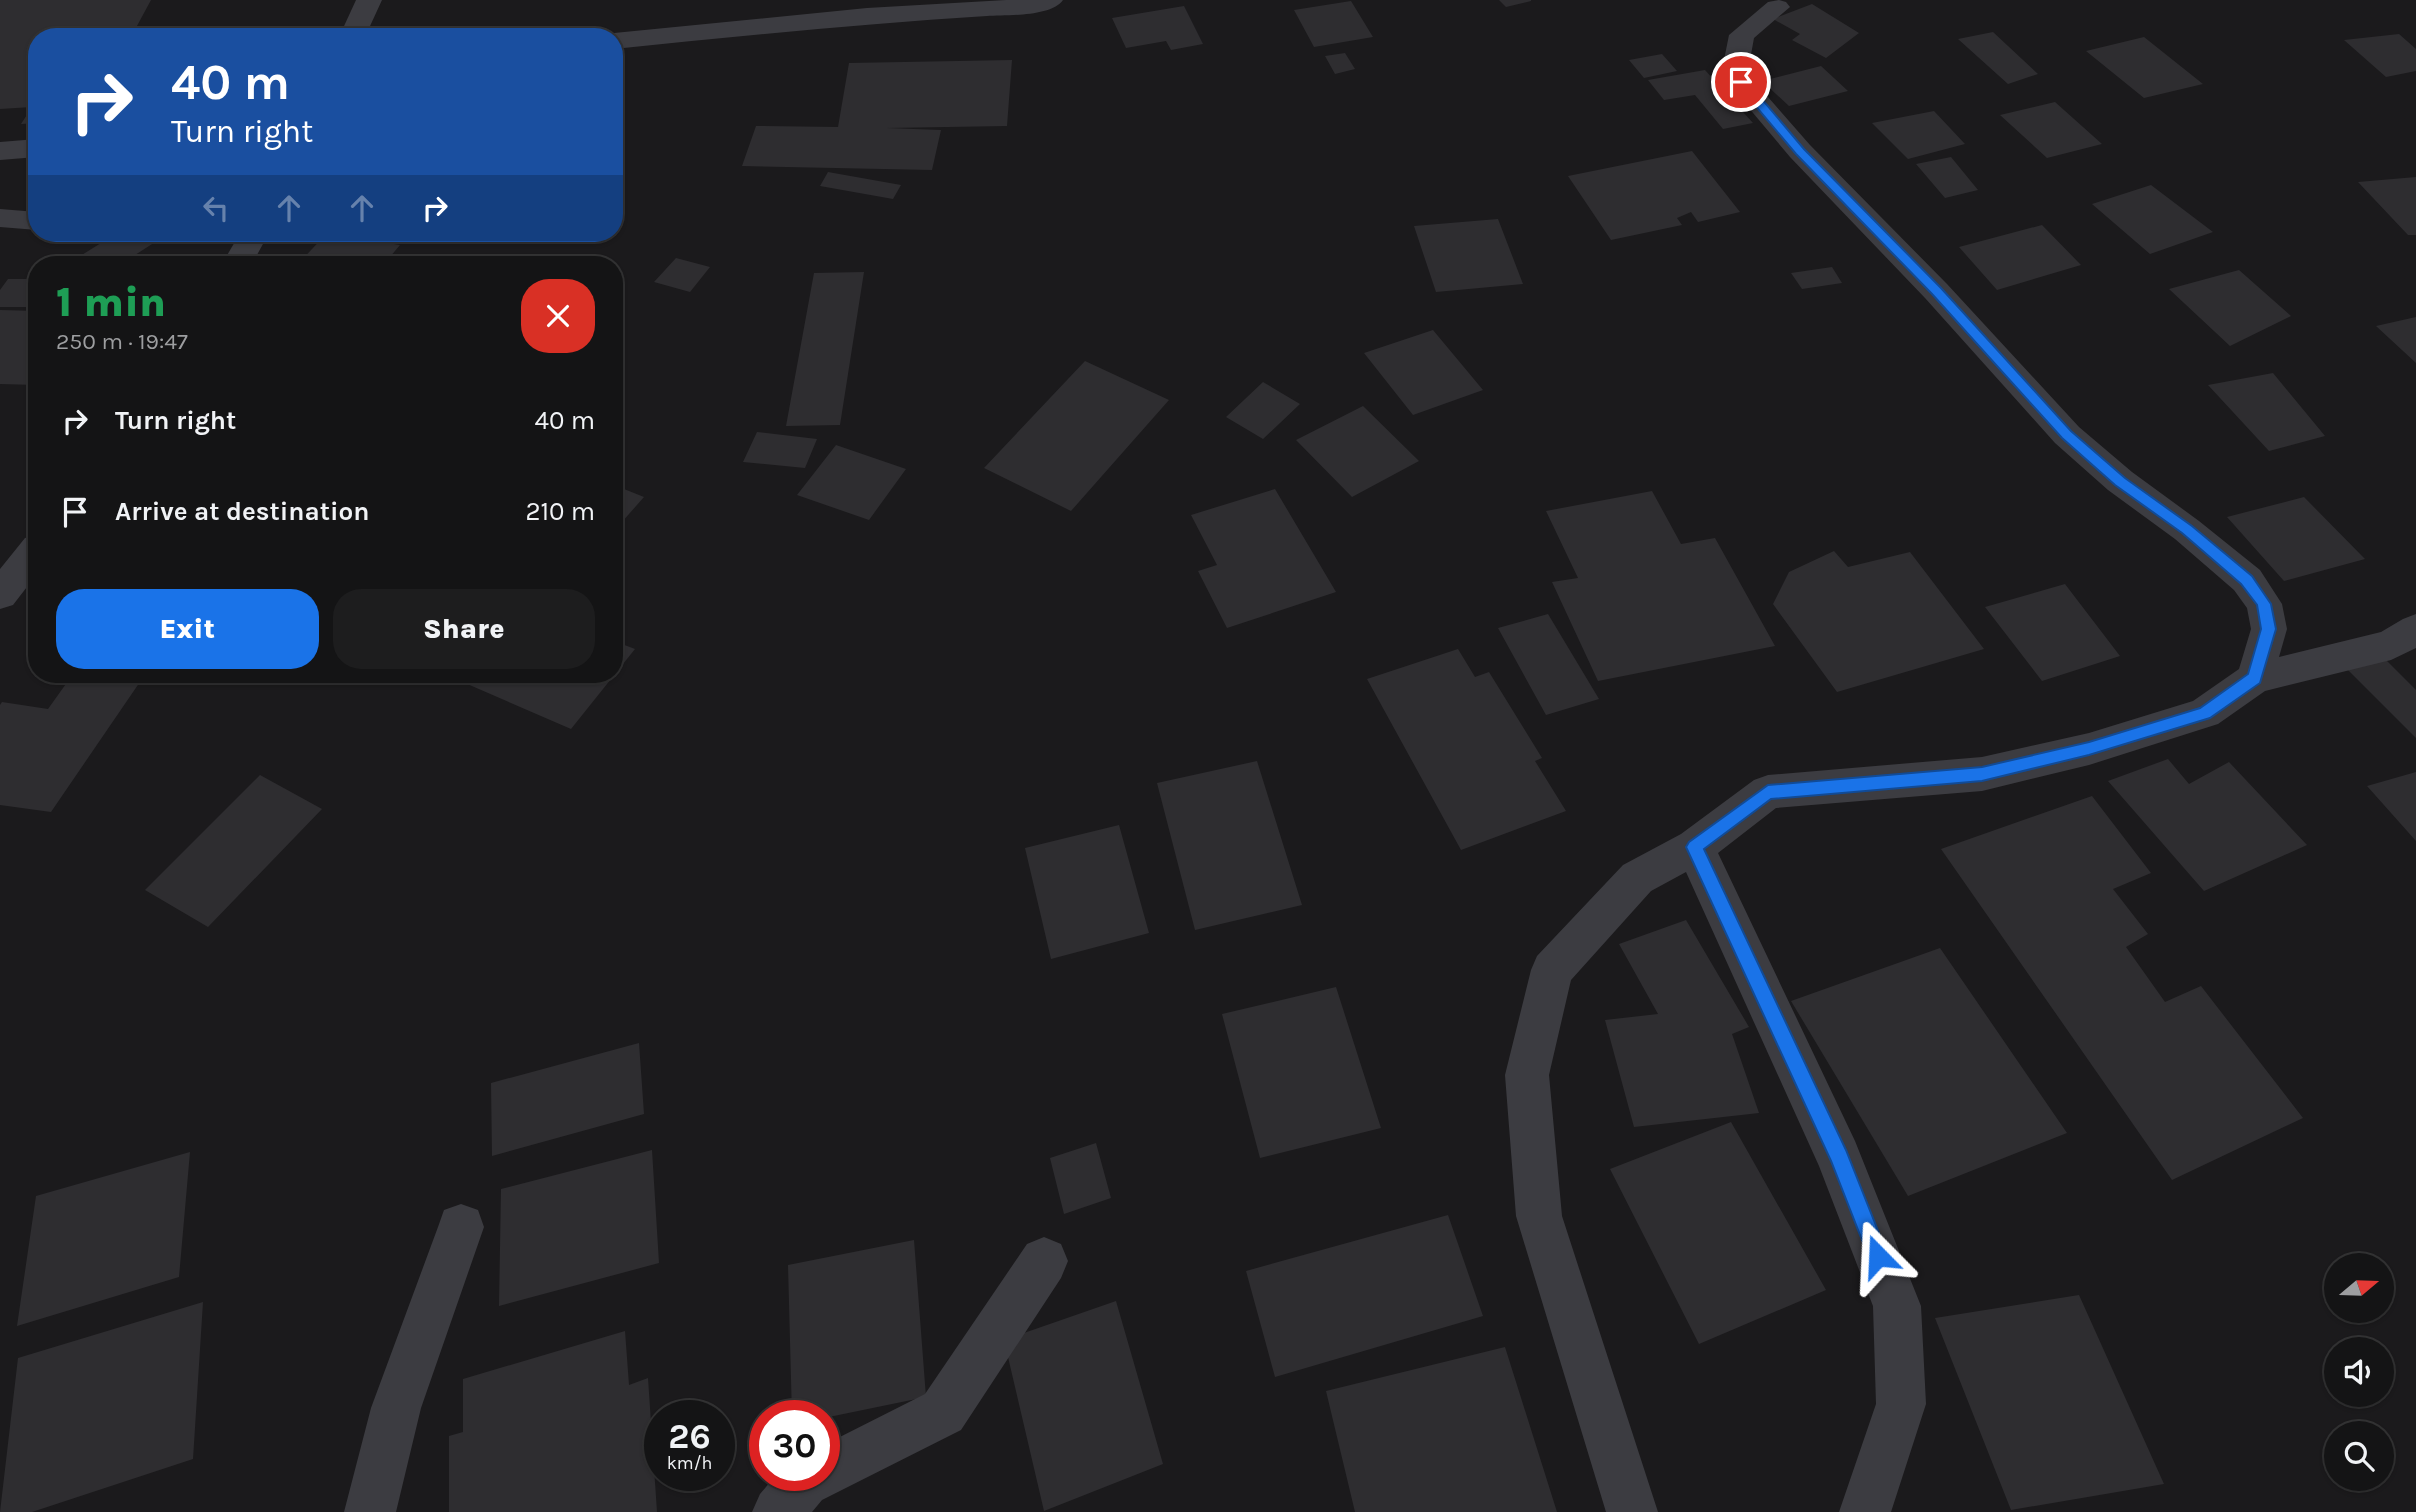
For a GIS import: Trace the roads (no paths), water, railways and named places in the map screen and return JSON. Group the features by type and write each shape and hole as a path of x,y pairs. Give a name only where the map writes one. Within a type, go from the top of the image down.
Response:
{"street":[{"path":"356,28 369,0"},
{"path":"623,40 867,16 1032,6 1050,0"},
{"path":"1777,7 1742,35 1737,60 1741,82 1800,151 1936,291 2067,435 2120,481 2187,530 2246,580 2264,604 2269,629 2255,678"},
{"path":"0,151 28,149"},
{"path":"0,218 28,220"},
{"path":"0,595 28,559"},
{"path":"1632,1512 1539,1216 1527,1075 1552,970 1636,878 1695,847 1768,792 1982,774 2049,758 2205,713 2255,678 2391,645 2416,629"},
{"path":"1695,847 1839,1157 1897,1306 1901,1404 1865,1512"},
{"path":"370,1512 396,1408 461,1227"},
{"path":"840,1464 943,1412 1044,1261"},
{"path":"778,1512 796,1491"}]}
